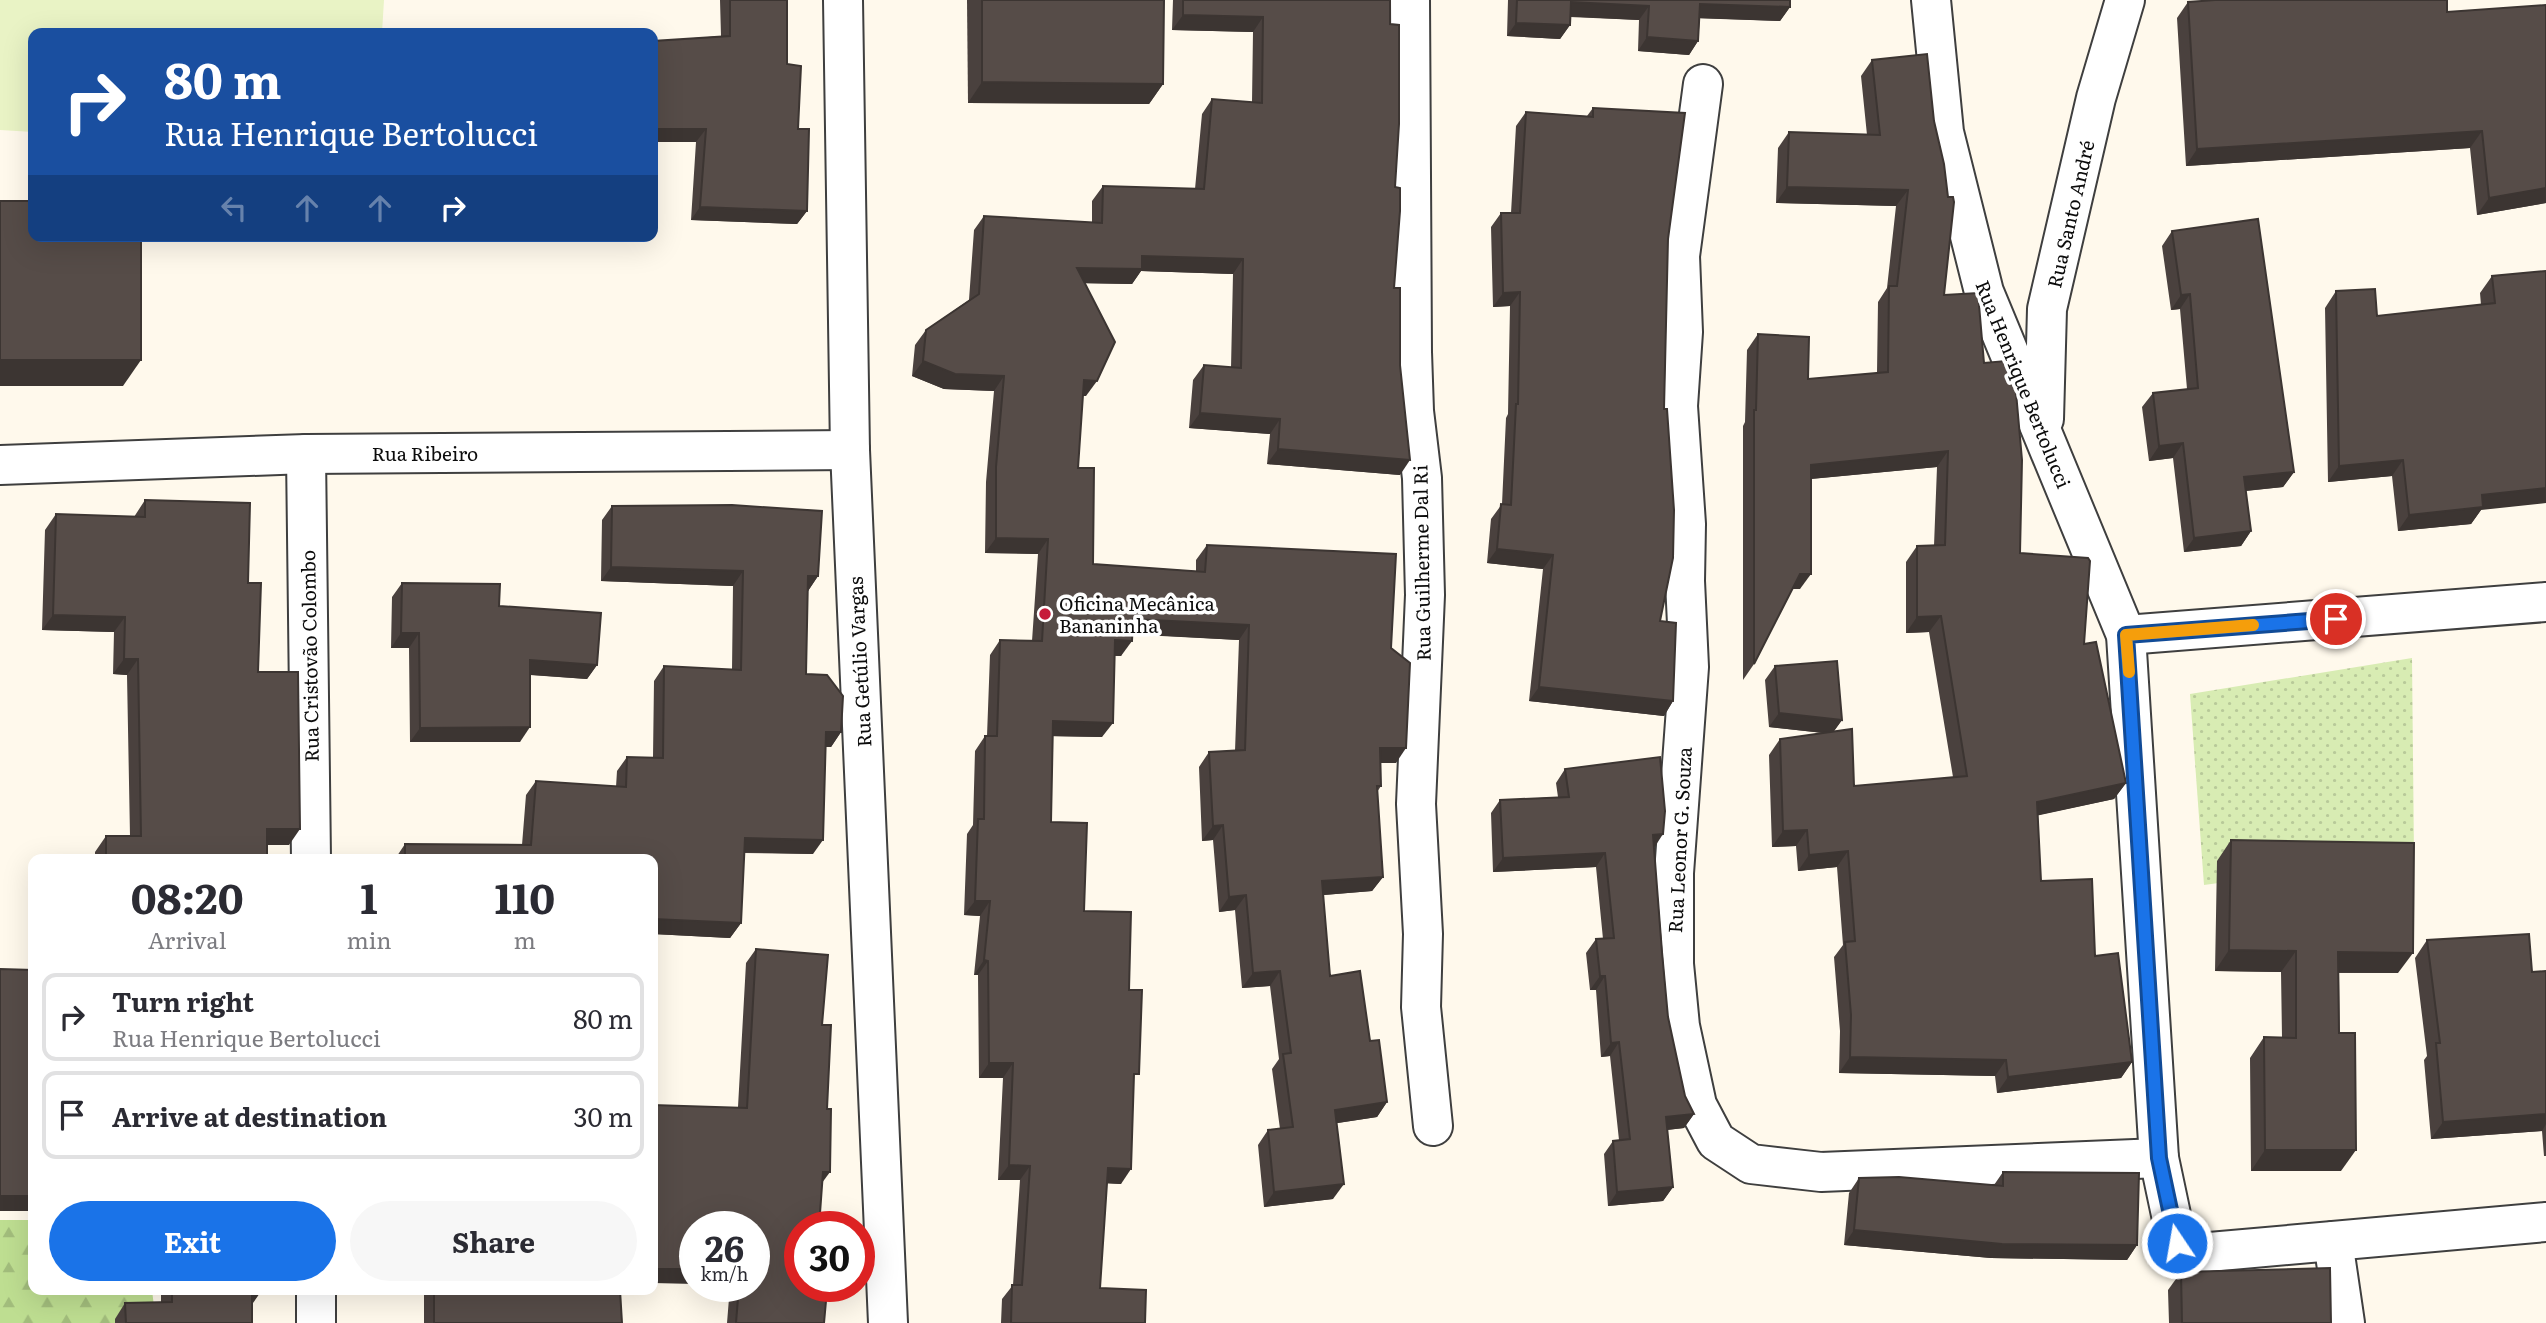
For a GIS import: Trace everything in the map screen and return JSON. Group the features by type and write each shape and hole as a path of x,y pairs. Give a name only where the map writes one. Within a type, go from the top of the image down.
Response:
{"street":[{"name":"Rua Getúlio Vargas","path":"843,0 850,450 888,1323"},
{"name":"Rua Guilherme Dal Ri","path":"1410,0 1412,352 1414,411 1422,478 1425,595 1416,804 1423,934 1421,1007 1433,1126"},
{"name":"Rua Henrique Bertolucci","path":"1931,0 1944,132 1984,292 2126,635 2159,1158 2177,1243 2187,1254 2333,1241"},
{"name":"Rua Santo André","path":"2044,433 2047,309 2096,97 2125,0"},
{"name":"Rua Leonor G. Souza","path":"1703,84 1680,256 1683,332 1678,407 1686,524 1685,580 1689,667 1674,873 1674,964 1680,1027 1697,1105 1716,1141 1751,1164 1774,1169 1821,1172 2159,1158"},
{"name":"Rua Ribeiro","path":"0,465 306,454 850,450"},
{"name":"Rua Cristovão Colombo","path":"306,454 311,854"},
{"path":"2126,635 2546,602"},
{"path":"2345,1323 2333,1241 2546,1222"},
{"path":"316,1295 316,1323"}],"green space":[{"path":"0,0 384,0 382,28 28,28 28,132 0,130"},
{"path":"2412,658 2414,856 2204,885 2190,694"},
{"path":"0,1220 28,1220 28,1295 153,1295 156,1323 0,1323"}],"building":[{"path":"730,0 787,0 787,64 801,66 798,129 809,129 807,211 700,207 706,129 658,129 658,41 730,36"},
{"path":"982,0 1164,0 1163,84 982,82"},
{"path":"1183,0 1390,0 1390,24 1399,25 1399,124 1395,187 1400,188 1400,211 1394,288 1400,288 1400,365 1410,460 1278,449 1280,419 1200,413 1204,365 1241,368 1243,259 1142,256 1142,269 1077,268 1115,342 1097,381 1084,380 1078,468 1094,468 1093,564 1205,572 1207,545 1396,554 1391,648 1410,663 1406,748 1380,748 1381,786 1377,786 1383,877 1322,881 1330,976 1360,971 1370,1041 1379,1040 1387,1102 1335,1110 1344,1184 1274,1192 1268,1130 1293,1127 1283,1054 1291,1053 1280,971 1253,973 1246,895 1229,897 1223,825 1213,826 1209,752 1245,750 1249,625 1133,619 1132,641 1115,640 1113,723 1053,721 1051,822 1087,823 1084,911 1131,912 1129,990 1142,990 1139,1074 1134,1074 1131,1169 1108,1168 1100,1288 1146,1290 1145,1323 1011,1323 1012,1285 1022,1285 1030,1166 1009,1165 1013,1063 989,1063 988,961 984,960 990,901 975,901 978,819 984,819 985,736 997,736 1000,640 1042,641 1048,539 996,538 996,467 1004,376 955,374 923,361 926,330 979,294 984,216 1102,223 1103,186 1204,189 1212,99 1262,103 1263,17 1183,15"},
{"path":"1517,0 1790,0 1790,7 1700,4 1698,41 1647,37 1649,6 1571,2 1570,25 1516,23"},
{"path":"2447,0 2447,12 2546,5 2546,188 2489,198 2482,131 2197,149 2188,2"},
{"path":"1927,54 1934,121 1948,197 1953,197 1954,202 1944,295 1978,293 1984,363 2006,361 2015,381 2022,460 2020,553 2088,558 2090,561 2084,644 2096,642 2126,783 2037,802 2041,881 2092,879 2095,956 2118,953 2132,1062 2008,1077 2006,1060 1850,1057 1851,1015 1845,942 1855,941 1848,851 1809,855 1807,830 1783,831 1780,739 1852,729 1854,786 1967,776 1941,616 1917,617 1917,546 1945,545 1948,451 1811,465 1811,574 1800,574 1754,664 1754,410 1758,334 1809,337 1808,379 1888,372 1889,286 1897,286 1908,190 1787,187 1789,132 1880,135 1872,60"},
{"path":"1593,108 1685,113 1668,239 1664,409 1667,409 1674,510 1673,558 1660,621 1676,623 1673,701 1539,687 1553,555 1497,549 1501,504 1511,505 1518,404 1520,292 1503,293 1501,213 1520,213 1526,112 1593,117"},
{"path":"0,201 28,201 28,242 141,242 141,360 0,360"},
{"path":"2258,219 2294,472 2244,477 2251,531 2194,538 2183,443 2159,446 2153,393 2198,388 2190,294 2181,295 2172,231"},
{"path":"2546,271 2546,488 2482,495 2483,507 2409,515 2403,460 2339,466 2336,291 2375,289 2377,316 2495,303 2492,276"},
{"path":"145,500 250,503 248,583 261,583 258,672 298,672 300,829 267,829 267,854 106,854 106,836 141,836 138,659 124,659 125,617 53,615 56,514 145,517"},
{"path":"732,505 822,511 818,576 808,576 806,674 827,675 843,696 841,732 826,732 823,840 745,838 741,923 658,919 658,854 405,854 405,844 531,845 536,781 626,787 627,757 663,758 664,666 741,670 743,571 611,567 612,506"},
{"path":"402,583 500,584 499,606 601,613 597,665 530,660 530,727 420,728 419,633 401,633"},
{"path":"1837,661 1842,720 1779,713 1775,666"},
{"path":"1660,757 1665,811 1663,834 1653,835 1668,1017 1685,1096 1694,1114 1666,1117 1673,1187 1617,1192 1613,1141 1630,1139 1619,1042 1611,1043 1605,976 1600,976 1596,939 1614,938 1605,853 1503,858 1500,800 1569,797 1565,769"},
{"path":"2231,840 2414,843 2413,953 2338,952 2339,1033 2355,1033 2356,1150 2265,1150 2264,1037 2296,1038 2296,951 2229,950"},
{"path":"2529,934 2532,972 2546,971 2546,1114 2443,1122 2436,1043 2440,1043 2427,940"},
{"path":"756,949 828,955 822,1025 831,1025 827,1109 831,1109 830,1172 823,1172 820,1211 784,1211 784,1302 826,1302 824,1323 736,1323 738,1302 770,1302 770,1211 679,1211 679,1269 658,1269 658,1105 747,1108"},
{"path":"0,969 28,970 28,1196 0,1196"},
{"path":"2003,1172 2139,1173 2137,1245 2002,1244 1854,1230 1859,1178 1899,1177 2003,1186"},
{"path":"2330,1268 2331,1323 2182,1323 2181,1272"},
{"path":"172,1295 252,1295 252,1323 126,1323 125,1303 172,1302"},
{"path":"434,1295 620,1295 622,1323 434,1323"}],"slow traffic":[{"path":"2129,672 2126,635 2253,625"}],"place":[{"name":"Oficina Mecânica Bananinha","path":"1045,614"}],"route":[{"path":"2177,1243 2159,1158 2126,635 2336,619"}]}
